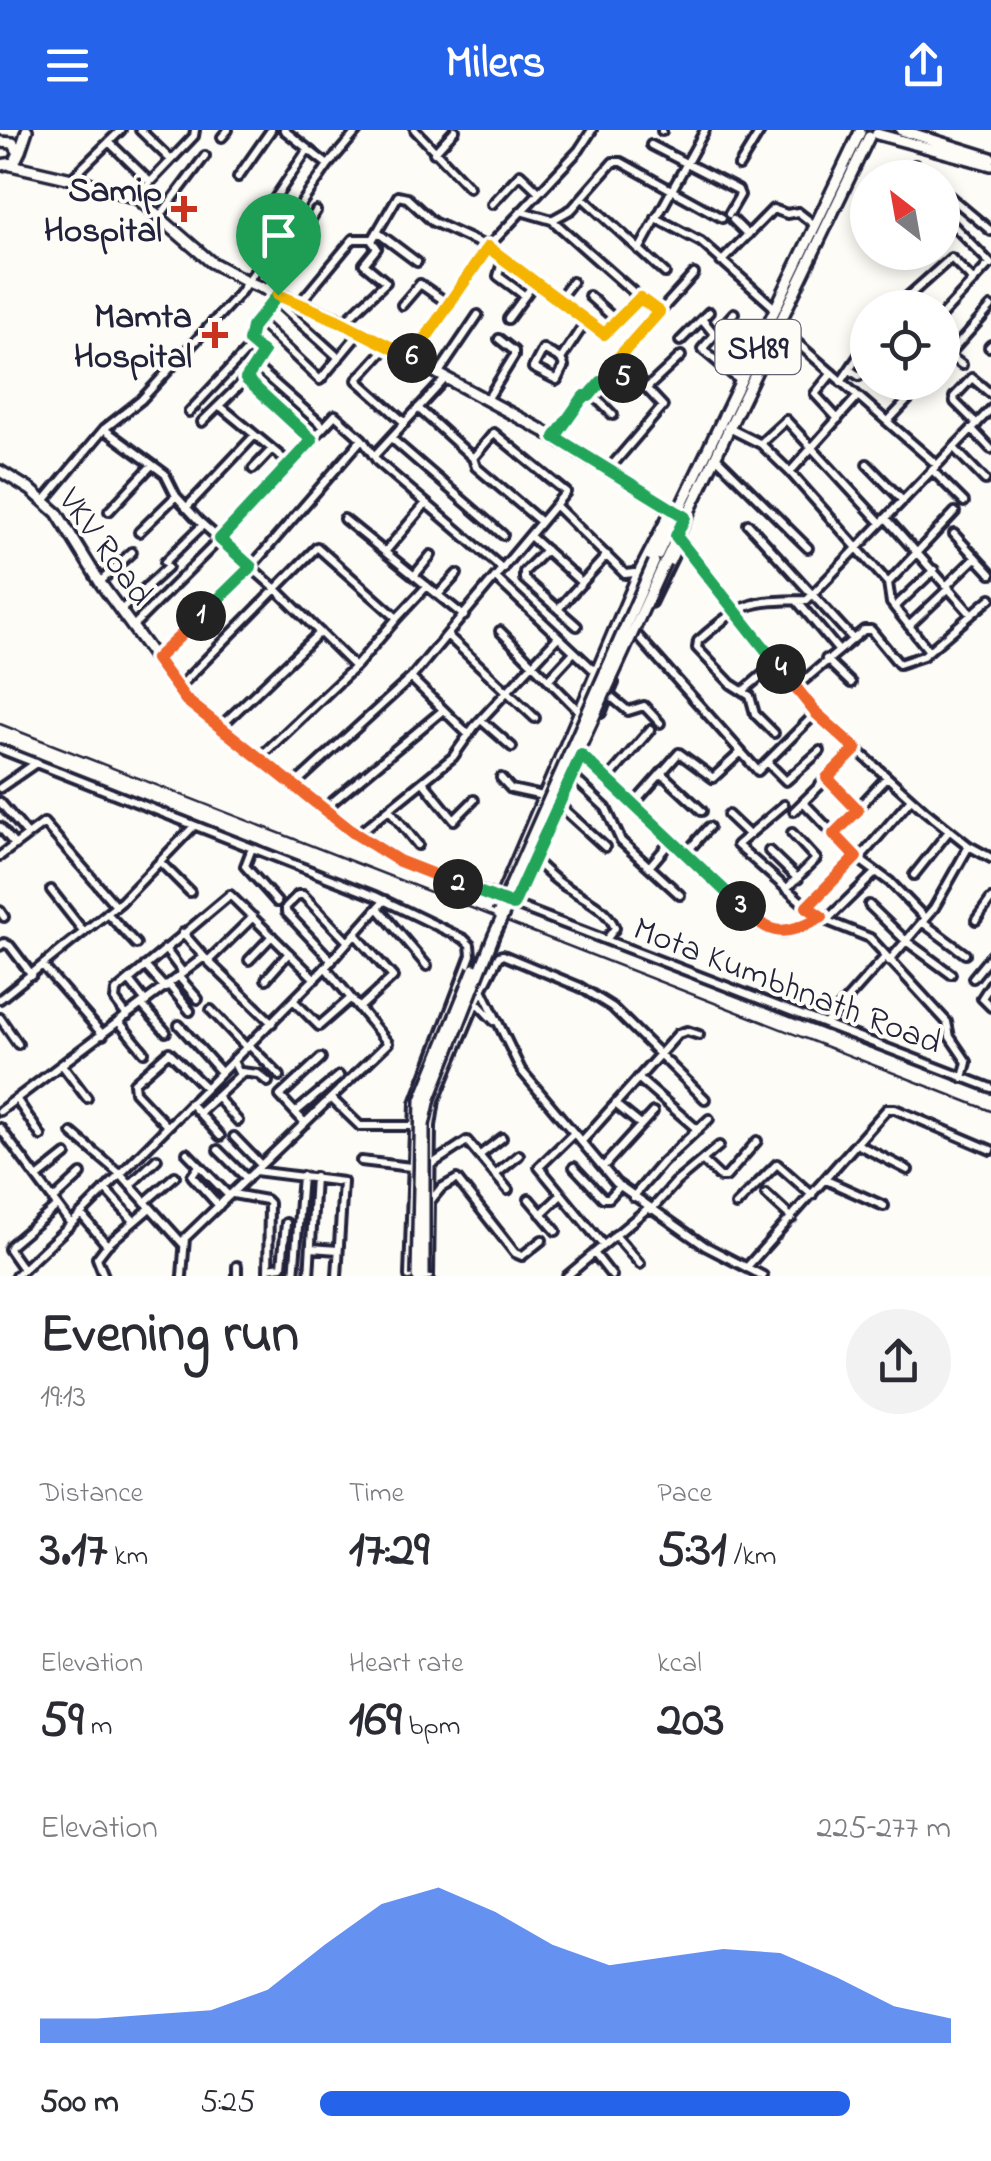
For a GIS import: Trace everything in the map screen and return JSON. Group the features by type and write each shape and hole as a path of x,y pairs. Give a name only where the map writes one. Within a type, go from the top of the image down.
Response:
{"main road":[{"path":"14,130 3,142 16,146 34,170"},
{"path":"5,165 19,154 28,130"},
{"path":"901,130 991,162"},
{"path":"869,132 991,162"},
{"name":"SH89","path":"660,562 678,539 678,512 717,458 741,382 815,226 869,132"},
{"name":"SH89","path":"423,1276 418,1126 425,1087 522,858 660,562 678,512 779,326 869,132"},
{"path":"5,165 136,198 212,262 276,298 343,322 555,437 678,512 637,577 500,900"},
{"name":"VKV Road","path":"0,472 57,514 120,611 178,688 221,726 357,835 399,861 500,900"}],"street":[{"path":"71,179 122,130"},
{"path":"140,130 171,160"},
{"path":"136,198 194,136 194,130"},
{"path":"238,177 271,130"},
{"path":"284,130 328,166"},
{"path":"44,501 104,429 141,400 248,282 328,166 358,130"},
{"path":"415,130 470,187"},
{"path":"434,153 456,130"},
{"path":"410,360 488,247 592,130"},
{"path":"639,250 705,130"},
{"path":"739,166 760,130"},
{"path":"109,142 150,182"},
{"path":"651,145 738,190 740,195 728,217"},
{"path":"272,204 308,149"},
{"path":"160,216 205,156"},
{"path":"552,220 583,198 613,162 622,162 728,217 748,235"},
{"path":"492,204 520,174 539,192"},
{"path":"299,304 352,238 373,239 398,196 408,198 433,222 488,247 604,334 640,298"},
{"path":"583,198 665,273"},
{"path":"960,205 991,231"},
{"path":"721,262 776,209 787,214 798,212 824,235"},
{"path":"266,290 316,211"},
{"path":"521,211 552,220 659,312"},
{"path":"656,218 700,242 776,309"},
{"path":"376,232 416,262"},
{"path":"960,232 991,264 960,296"},
{"path":"343,322 386,282 364,264 377,248 370,239"},
{"path":"504,258 498,276 524,296"},
{"path":"915,290 950,258 974,281"},
{"path":"610,469 663,406 618,358 694,274"},
{"path":"508,320 535,282"},
{"path":"558,300 572,282"},
{"path":"402,305 420,284 449,304"},
{"path":"589,296 617,321"},
{"path":"202,422 256,367 263,353 249,341 252,327 276,298 339,358"},
{"path":"960,344 991,308"},
{"path":"680,341 709,312"},
{"path":"734,313 702,349 741,382"},
{"path":"374,456 441,377 478,315"},
{"path":"702,319 715,335"},
{"path":"257,320 320,380 360,332"},
{"path":"561,359 586,321"},
{"path":"779,326 850,389"},
{"path":"487,400 514,356 514,351 499,339"},
{"path":"190,412 253,344"},
{"path":"387,348 357,380 405,423"},
{"path":"544,349 561,359 564,366 557,380 532,368 544,349"},
{"path":"647,388 681,356"},
{"path":"256,367 324,427"},
{"path":"841,382 850,370"},
{"path":"589,396 601,382 613,388 629,371"},
{"path":"832,374 815,394 838,419"},
{"path":"991,394 972,378 954,397 991,449"},
{"path":"246,379 312,440"},
{"path":"555,437 584,396 593,395 613,415"},
{"path":"790,472 855,400"},
{"path":"863,400 935,468 964,502"},
{"path":"888,422 908,400"},
{"path":"220,406 290,464"},
{"path":"418,408 473,458 476,467 541,522"},
{"path":"774,732 754,714 754,702 730,684 696,644 734,610 754,601 807,600 989,415"},
{"path":"132,627 335,416 362,439 374,456 503,570"},
{"path":"761,444 786,420 917,551 972,614"},
{"path":"725,426 761,444 859,546 888,582 894,607 929,651"},
{"path":"104,429 164,474 176,496 217,542 277,590 356,667"},
{"path":"293,786 411,678 566,492 494,433 473,458"},
{"path":"186,508 255,436"},
{"path":"391,438 503,535"},
{"path":"156,659 251,567 362,439"},
{"path":"954,448 985,480"},
{"path":"253,470 272,449"},
{"path":"717,458 808,548"},
{"path":"867,464 902,501"},
{"path":"109,510 152,465"},
{"path":"139,532 176,496"},
{"path":"385,552 426,503"},
{"path":"555,505 626,574 634,573 637,577"},
{"path":"888,582 955,512"},
{"path":"344,519 464,616"},
{"path":"748,524 852,638"},
{"path":"120,611 203,525"},
{"path":"954,534 991,574"},
{"path":"530,536 582,583"},
{"path":"513,905 678,539 816,713 949,831 991,858"},
{"path":"178,688 317,547 398,618"},
{"path":"546,550 523,575 577,626"},
{"path":"100,582 132,552"},
{"path":"414,576 431,555"},
{"path":"559,608 607,556"},
{"path":"909,626 975,558"},
{"path":"894,607 934,570"},
{"path":"438,595 456,574"},
{"path":"496,578 596,672"},
{"path":"259,758 356,667 427,586"},
{"path":"796,687 864,630 871,630 895,662 902,665 929,651 991,598"},
{"path":"796,600 838,650"},
{"path":"500,630 579,711"},
{"path":"221,726 320,632"},
{"path":"636,634 758,771 816,713"},
{"path":"447,636 534,718"},
{"path":"357,835 453,757 480,720 558,637"},
{"path":"549,678 574,652"},
{"path":"826,659 851,683"},
{"path":"742,691 776,663"},
{"path":"411,678 468,735"},
{"path":"609,695 628,711 644,706 660,723"},
{"path":"323,810 442,711"},
{"path":"480,720 512,747"},
{"path":"607,780 650,730"},
{"path":"0,749 385,900 464,939 472,950 418,1093 412,1126 409,1276"},
{"path":"794,812 856,749"},
{"path":"767,762 781,777 790,780 820,751"},
{"path":"633,804 679,752 713,778 741,752"},
{"path":"581,755 762,926 782,932 825,919 876,872"},
{"path":"0,788 36,763"},
{"path":"661,773 702,811"},
{"path":"572,776 606,808 621,842 680,895"},
{"path":"834,834 887,777"},
{"path":"501,778 512,789 542,796"},
{"path":"827,778 858,810"},
{"path":"422,782 454,820 474,800"},
{"path":"807,907 911,799"},
{"path":"0,802 28,835"},
{"path":"805,804 923,920 965,954"},
{"path":"558,805 605,847"},
{"path":"728,814 749,835 784,805"},
{"path":"389,809 418,844"},
{"path":"0,856 44,822 116,906"},
{"path":"0,1000 116,906 194,826"},
{"path":"0,827 14,845"},
{"path":"685,854 710,827"},
{"path":"914,875 949,831"},
{"path":"786,889 816,859 792,832"},
{"name":"Mota Kumbhnath Road","path":"500,900 964,1078 966,1062 962,1050 950,1038 948,1022 870,938 807,907 737,845 749,835"},
{"path":"649,868 672,841"},
{"path":"825,1024 923,920 968,846"},
{"path":"252,848 245,866 277,902"},
{"path":"769,850 798,879"},
{"path":"534,860 566,887 591,900 614,923 616,928 606,940"},
{"path":"162,863 190,892"},
{"path":"51,890 85,933"},
{"path":"332,960 286,912 286,907 302,894 348,942"},
{"path":"127,1016 114,996 230,895 315,979"},
{"path":"976,920 991,899"},
{"path":"16,1276 326,968 385,900"},
{"path":"869,906 906,941 951,974"},
{"path":"378,908 427,966"},
{"path":"107,913 136,944"},
{"path":"0,1111 206,958 253,917"},
{"path":"183,933 272,1023"},
{"path":"355,934 393,977 359,1008"},
{"path":"249,960 272,936"},
{"path":"0,946 10,946 32,975"},
{"path":"165,949 198,998"},
{"path":"266,978 289,953"},
{"path":"423,1276 432,1200 435,1100 495,960 503,955 612,1007 705,1099"},
{"path":"972,978 991,956"},
{"path":"469,960 521,1070 620,1186 705,1246 763,1276"},
{"path":"43,966 103,1035"},
{"path":"145,966 190,1011"},
{"path":"182,1276 185,1238 388,1044 326,968"},
{"path":"129,980 166,1032"},
{"path":"991,984 982,998 991,1008"},
{"path":"294,1000 319,1026 350,998"},
{"path":"476,1002 498,1026"},
{"path":"212,1010 280,1076"},
{"path":"0,1018 18,1044"},
{"path":"119,1022 144,1052"},
{"path":"179,1025 221,1072"},
{"path":"582,1142 682,1031 700,1036"},
{"path":"166,1126 135,1092 134,1083 169,1052 206,1088"},
{"path":"306,1122 280,1096 321,1058"},
{"path":"234,1060 241,1072"},
{"path":"62,1066 87,1098"},
{"path":"241,1072 258,1074 268,1082"},
{"path":"199,1113 241,1072"},
{"path":"296,1112 339,1076"},
{"path":"638,1078 698,1130"},
{"path":"964,1078 991,1088"},
{"path":"217,1097 238,1121"},
{"path":"331,1098 360,1126 412,1126"},
{"path":"17,1099 41,1136"},
{"path":"190,1103 220,1136"},
{"path":"614,1104 641,1125"},
{"path":"747,1267 890,1108 991,1150"},
{"path":"603,1167 652,1112"},
{"path":"634,1197 662,1162 709,1119"},
{"path":"0,1128 71,1224"},
{"path":"72,1133 120,1174 184,1246"},
{"path":"574,1133 539,1164 603,1245"},
{"path":"234,1138 258,1168 344,1184 336,1276"},
{"path":"480,1155 502,1138"},
{"path":"702,1161 720,1177 726,1177 757,1140"},
{"path":"432,1164 467,1141 508,1190"},
{"path":"857,1144 908,1170"},
{"path":"572,1274 718,1146"},
{"path":"218,1150 247,1179"},
{"path":"186,1153 230,1195 266,1200 268,1272 282,1266 286,1223"},
{"path":"495,1174 519,1154"},
{"path":"37,1178 66,1155"},
{"path":"130,1185 157,1158"},
{"path":"361,1161 411,1167"},
{"path":"736,1205 777,1164 812,1195"},
{"path":"199,1166 192,1176 219,1206"},
{"path":"574,1167 603,1198 620,1186"},
{"path":"22,1269 9,1249 81,1174"},
{"path":"104,1276 96,1260 106,1245 175,1176"},
{"path":"294,1276 302,1176"},
{"path":"309,1276 315,1177"},
{"path":"432,1200 441,1188 457,1179 515,1252 522,1256 542,1240"},
{"path":"826,1180 884,1206"},
{"path":"104,1189 134,1221"},
{"path":"766,1194 792,1218"},
{"path":"541,1214 561,1196"},
{"path":"529,1199 556,1231"},
{"path":"80,1214 106,1245"},
{"path":"615,1235 640,1264"},
{"path":"311,1248 338,1250"},
{"path":"594,1253 612,1276"},
{"path":"237,1266 237,1276"}],"railway":[{"path":"0,724 991,1111"}],"place":[{"name":"Samip Hospital","path":"184,209"},
{"name":"Mamta Hospital","path":"215,335"}],"route":[{"path":"488,247 604,334 640,298 659,312 618,358 629,371 613,388 601,382 589,396 584,396 555,437 685,517 676,536 680,542 816,713 856,749 827,778 858,810 834,834 856,857 807,907 822,917 796,930 774,932 762,926 581,755 513,905 399,861 357,835 186,700 156,659 251,567 220,539 312,440 246,379 263,353 249,341 252,327 278,295 337,320 410,360 488,247"}]}
